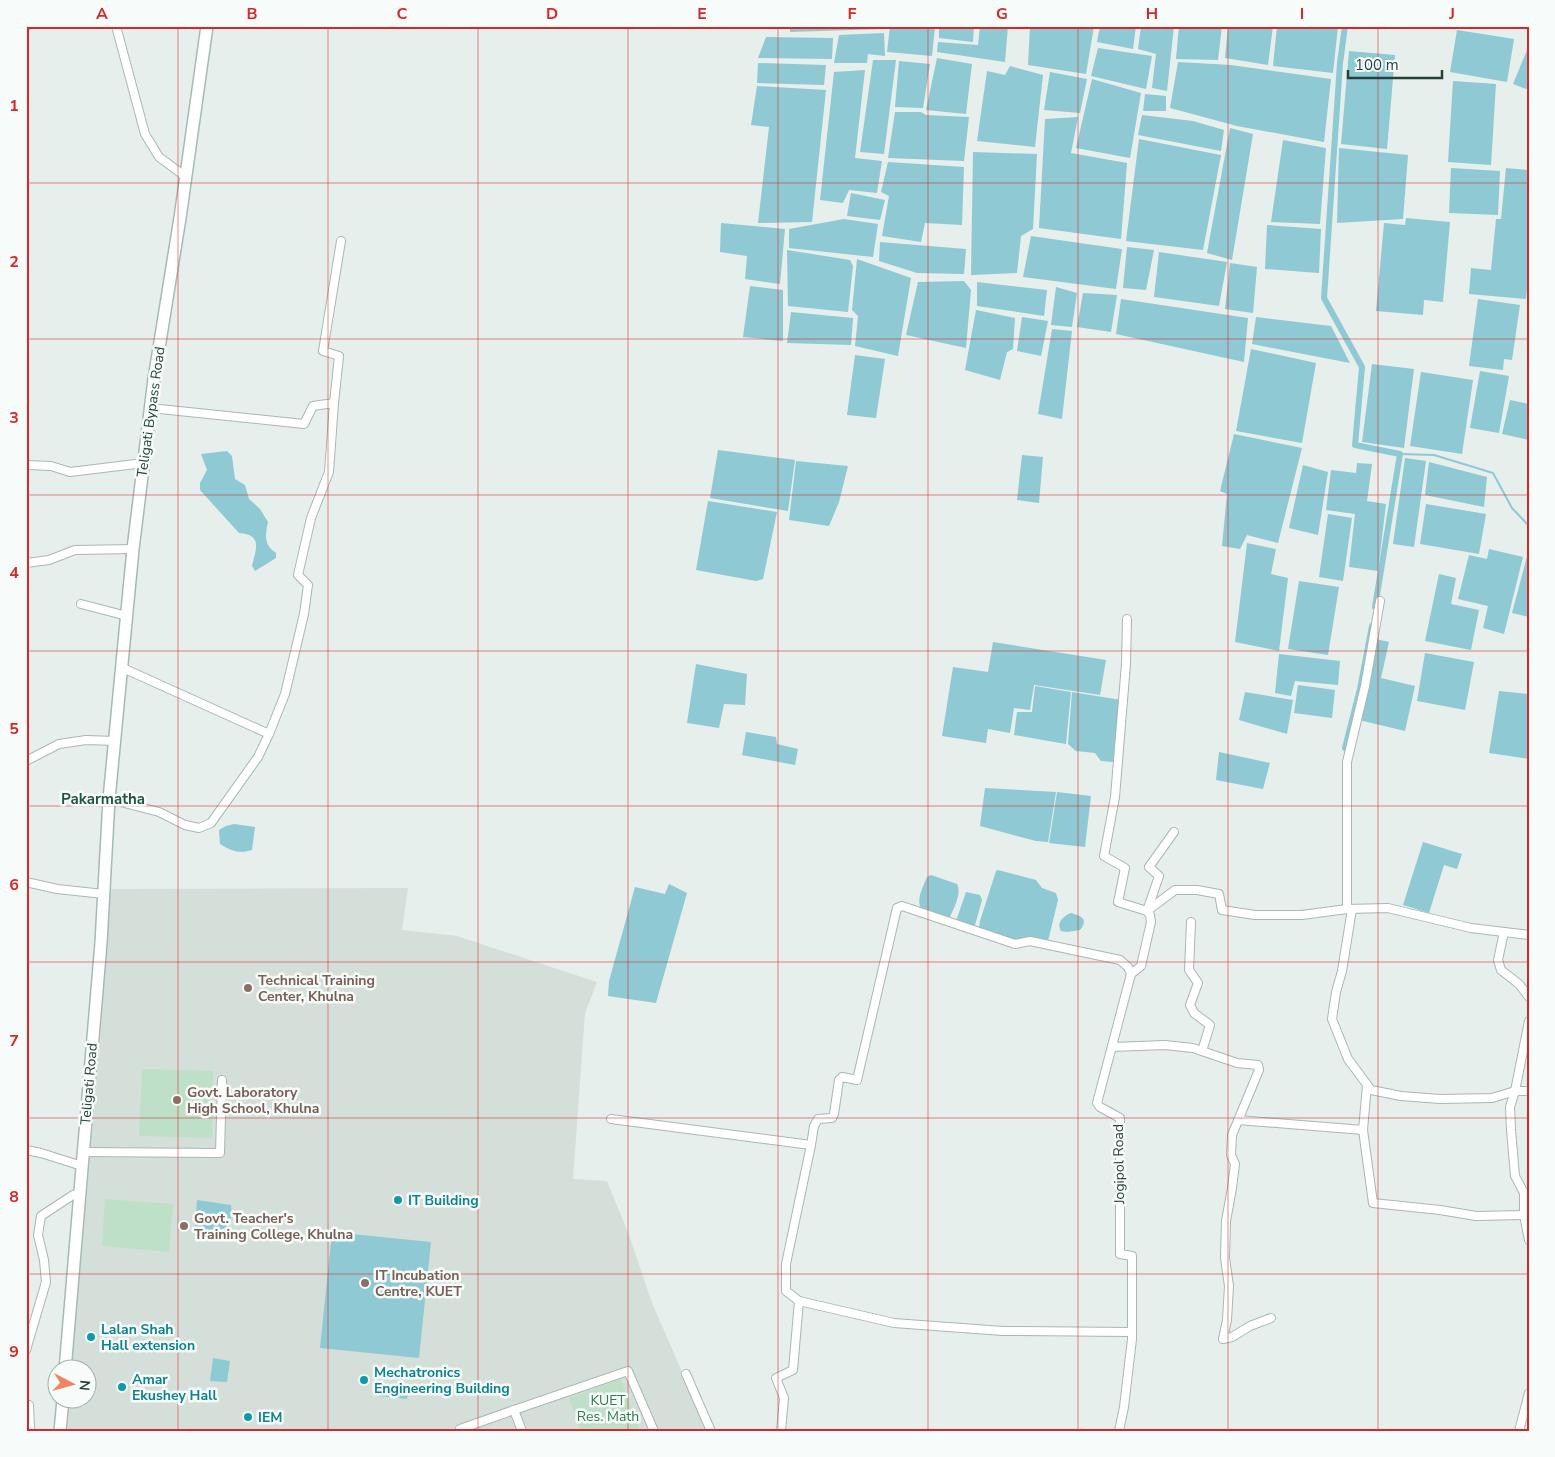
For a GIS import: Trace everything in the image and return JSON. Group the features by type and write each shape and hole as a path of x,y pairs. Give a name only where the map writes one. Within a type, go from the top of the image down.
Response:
{"main road":[{"name":"Teligati Bypass Road","path":"110,799 133,549 150,408 186,177 207,26"},
{"name":"Teligati Road","path":"66,1360 84,1152 110,799"},
{"path":"60,1431 62,1410"}],"street":[{"path":"116,26 145,134 159,157 186,177"},
{"path":"110,799 159,812 185,825 199,828 211,823 258,757 269,734 285,694 304,614 308,585 298,575 311,518 329,472 339,356 323,351 341,241"},
{"path":"150,408 304,424 313,406 334,403"},
{"path":"26,465 51,466 70,472 144,463"},
{"path":"26,563 50,560 75,550 133,549"},
{"path":"1380,601 1365,686 1347,762 1350,909 1342,971 1336,992 1332,1019 1348,1059 1371,1090 1402,1096 1440,1099 1492,1098 1515,1091 1529,1091"},
{"path":"81,604 127,616"},
{"path":"1127,619 1126,664 1115,797 1104,856 1124,868 1118,902 1146,911"},
{"path":"125,670 269,734"},
{"path":"26,761 59,744 86,740 116,741"},
{"path":"1146,911 1159,876 1149,867 1174,832"},
{"path":"26,882 57,889 104,894"},
{"path":"1146,911 1175,890 1197,890 1219,894 1222,910 1255,915 1302,915 1350,909 1388,908 1471,928 1529,935"},
{"path":"1131,974 1128,967 1120,960 1030,942 1015,944 902,906 897,908 857,1080 842,1077 839,1080 832,1118 818,1120 814,1126 786,1264 786,1291 799,1301 894,1323 1003,1331 1132,1332"},
{"name":"Jogipol Road","path":"1119,1431 1128,1378 1132,1338 1132,1256 1120,1254 1120,1118 1100,1107 1097,1103 1131,974 1142,966 1151,922 1150,915 1146,911"},
{"path":"1191,922 1189,970 1198,983 1190,1006 1194,1013 1210,1025 1202,1051"},
{"path":"1504,932 1498,960 1501,970 1520,984 1529,997"},
{"path":"1529,1021 1510,1107 1515,1176 1524,1193 1524,1215 1529,1240"},
{"path":"1112,1047 1164,1045 1193,1048 1237,1063 1258,1065 1259,1070 1232,1135 1230,1154 1235,1164 1226,1221 1225,1258 1229,1286 1227,1320 1223,1339 1232,1337 1250,1326 1271,1318"},
{"path":"84,1152 220,1153 222,1080"},
{"path":"1367,1085 1364,1130 1374,1203 1476,1216 1524,1215"},
{"path":"611,1118 811,1145"},
{"path":"1238,1120 1364,1130"},
{"path":"26,1150 82,1166"},
{"path":"26,1350 46,1282 44,1260 38,1235 42,1216 72,1196 80,1193"},
{"path":"781,1431 784,1398 776,1378 792,1370 799,1301"},
{"path":"460,1428 628,1371 654,1431"},
{"path":"686,1374 711,1431"},
{"path":"1520,1431 1529,1393"},
{"path":"26,1405 29,1405 30,1428 28,1431"},
{"path":"514,1410 522,1431"}],"shaded area":[{"path":"408,888 402,930 457,936 597,982 585,1013 573,1179 607,1181 629,1235 652,1303 708,1431 68,1431 69,1410 98,1410 98,1360 72,1360 100,1046 109,889"}],"green space":[{"path":"142,1069 213,1071 212,1138 139,1136"},
{"path":"105,1199 173,1204 169,1252 102,1246"},
{"name":"KUET Res. Math","path":"621,1379 640,1431 581,1431 569,1398"}],"water":[{"path":"790,26 882,26 882,29 790,32"},
{"path":"890,26 935,26 932,56 887,52"},
{"path":"939,26 974,26 973,42 939,38"},
{"path":"980,26 1008,26 1005,62 937,52 938,42 978,45"},
{"path":"1030,26 1094,26 1086,74 1028,65"},
{"path":"1100,26 1136,26 1133,49 1097,42"},
{"path":"1141,26 1174,26 1167,91 1152,88 1156,54 1138,49"},
{"path":"1179,26 1222,26 1218,60 1176,59"},
{"path":"1228,26 1273,26 1268,65 1225,58"},
{"path":"1277,26 1338,26 1333,73 1273,66"},
{"path":"1457,30 1514,39 1507,82 1450,72"},
{"path":"884,33 885,56 868,54 867,63 834,63 839,35"},
{"path":"766,37 833,38 832,59 758,58"},
{"path":"1098,48 1152,56 1146,89 1091,76"},
{"path":"1527,50 1529,51 1529,90 1513,84"},
{"path":"1349,51 1395,55 1387,149 1341,144"},
{"path":"937,58 972,64 966,114 926,110"},
{"path":"873,60 896,60 884,154 860,152"},
{"path":"899,61 930,64 923,108 895,107"},
{"path":"1178,62 1231,65 1331,79 1324,142 1237,126 1170,108"},
{"path":"758,63 826,65 824,85 757,83"},
{"path":"1010,66 1043,75 1035,147 977,141 987,71 1005,75"},
{"path":"865,70 855,158 882,161 877,193 849,190 843,203 820,200 834,72"},
{"path":"1050,72 1087,79 1080,113 1044,110"},
{"path":"1092,79 1141,93 1130,158 1076,148"},
{"path":"1453,81 1496,84 1491,165 1448,162"},
{"path":"757,86 826,90 812,222 758,223 769,127 751,125"},
{"path":"1145,94 1166,96 1166,111 1143,111"},
{"path":"895,112 921,112 926,115 969,117 964,161 888,158"},
{"path":"1142,115 1193,121 1224,130 1221,151 1138,135"},
{"path":"1078,117 1071,153 1127,163 1121,239 1039,228 1045,119"},
{"path":"1230,128 1253,134 1232,260 1207,253"},
{"path":"1139,139 1221,155 1203,250 1126,241"},
{"path":"1283,140 1326,148 1320,224 1271,222"},
{"path":"1339,148 1408,155 1403,219 1337,223"},
{"path":"973,152 1037,154 1033,229 1021,236 1017,273 971,275"},
{"path":"888,162 964,167 962,225 925,223 921,242 882,236 889,196 881,192"},
{"path":"1451,168 1500,171 1498,215 1449,213"},
{"path":"1506,168 1529,170 1529,271 1526,299 1469,294 1471,268 1491,270 1496,219 1501,219"},
{"path":"851,193 885,200 880,220 847,216"},
{"path":"1406,218 1450,222 1443,302 1424,300 1423,315 1376,311 1384,223 1405,225"},
{"path":"844,219 878,224 873,257 789,248 789,229"},
{"path":"721,223 785,229 780,284 745,279 747,256 720,252"},
{"path":"1267,225 1321,229 1319,273 1265,269"},
{"path":"1031,236 1122,249 1116,289 1023,277"},
{"path":"880,242 966,249 964,274 917,273 879,261"},
{"path":"1127,247 1154,250 1146,290 1123,288"},
{"path":"787,250 850,260 853,266 848,312 788,306"},
{"path":"1159,252 1227,262 1219,306 1154,297"},
{"path":"857,259 911,278 898,356 855,346 858,316 852,310"},
{"path":"1230,263 1257,267 1253,313 1225,309"},
{"path":"964,281 971,290 966,348 906,335 918,282"},
{"path":"977,282 1047,290 1044,316 977,306"},
{"path":"750,286 783,290 783,341 743,337"},
{"path":"1056,287 1077,293 1072,327 1051,325"},
{"path":"1083,293 1117,295 1111,332 1077,327"},
{"path":"1121,299 1248,318 1244,362 1116,334"},
{"path":"1478,299 1520,305 1512,360 1504,359 1503,370 1469,366"},
{"path":"976,310 1015,318 1013,349 1007,352 1000,380 965,370"},
{"path":"791,312 853,318 851,345 787,343"},
{"path":"1022,317 1048,321 1041,356 1017,351"},
{"path":"1256,317 1331,326 1350,363 1252,344"},
{"path":"1052,329 1072,331 1062,419 1038,414"},
{"path":"1251,349 1316,363 1302,443 1236,431"},
{"path":"855,355 885,359 876,418 847,415"},
{"path":"1372,364 1414,369 1404,448 1362,442"},
{"path":"1480,371 1509,376 1499,433 1470,428"},
{"path":"1421,372 1473,380 1462,454 1410,446"},
{"path":"1510,400 1529,404 1529,440 1502,434"},
{"path":"1234,434 1302,448 1278,543 1247,535 1240,549 1222,546 1227,494 1220,491"},
{"path":"718,450 795,460 788,511 710,498"},
{"path":"227,451 232,456 235,479 245,485 249,499 260,509 268,522 266,540 269,547 276,553 276,558 255,571 252,566 256,549 255,540 247,534 239,533 200,490 200,483 207,470 201,454"},
{"path":"1022,455 1043,457 1039,503 1017,500"},
{"path":"1405,458 1426,461 1414,547 1393,544"},
{"path":"796,461 848,466 839,502 829,526 789,520"},
{"path":"1429,462 1487,477 1484,507 1425,495"},
{"path":"1357,463 1372,464 1367,501 1386,504 1378,571 1349,567 1355,514 1326,510 1331,470 1356,473"},
{"path":"1303,465 1328,472 1318,535 1289,528"},
{"path":"708,501 777,512 763,579 756,581 696,570"},
{"path":"1426,504 1486,514 1479,554 1420,544"},
{"path":"1328,514 1352,518 1343,581 1319,577"},
{"path":"1247,543 1276,549 1271,574 1288,578 1279,651 1235,642"},
{"path":"1489,549 1523,557 1504,634 1483,628 1488,606 1458,599 1469,555 1487,559"},
{"path":"1529,549 1529,617 1512,613"},
{"path":"1439,574 1456,578 1451,604 1479,610 1471,650 1425,641"},
{"path":"1299,581 1339,587 1328,655 1288,649"},
{"path":"1376,639 1389,642 1381,678 1415,686 1405,731 1359,720"},
{"path":"993,642 1106,660 1100,695 1034,685 1030,710 1014,708 1010,733 988,729 986,743 942,736 953,667 988,672"},
{"path":"1425,653 1474,662 1465,710 1417,701"},
{"path":"1279,654 1340,661 1338,685 1295,681 1291,696 1275,693"},
{"path":"696,664 747,674 745,705 724,704 719,728 687,723"},
{"path":"1298,685 1335,690 1332,718 1294,713"},
{"path":"1035,686 1071,692 1066,744 1014,735 1017,712 1032,712"},
{"path":"1499,691 1529,694 1529,759 1489,753"},
{"path":"1072,692 1121,700 1113,762 1101,761 1095,753 1076,751 1068,744"},
{"path":"1245,692 1293,700 1287,734 1239,720"},
{"path":"746,732 776,737 777,744 798,749 795,765 742,755"},
{"path":"1219,752 1270,763 1263,789 1216,780"},
{"path":"985,788 1056,792 1048,842 1036,841 980,826"},
{"path":"1057,792 1091,796 1085,847 1049,843"},
{"path":"234,824 255,827 252,850 235,851 220,844 219,830"},
{"path":"1423,842 1462,854 1457,869 1444,865 1429,913 1403,905"},
{"path":"996,871 1036,880 1042,888 1056,893 1058,900 1048,941 1014,941 981,930 979,927 980,921"},
{"path":"931,875 957,884 959,892 950,917 921,909 919,901 921,893 927,877"},
{"path":"669,884 687,893 656,1003 608,996 609,981 635,887 665,894"},
{"path":"966,892 980,895 982,900 975,925 972,926 956,921"},
{"path":"1071,913 1083,918 1083,926 1080,930 1061,931 1059,925 1061,920"},
{"path":"197,1200 231,1205 232,1214 227,1227 216,1232 195,1227"},
{"path":"332,1232 431,1242 419,1358 320,1348"},
{"path":"213,1358 230,1361 227,1382 210,1381"},
{"path":"380,1385 409,1388 407,1399 379,1396"}],"waterway":[{"path":"1345,26 1340,63 1324,298 1362,367 1355,445 1400,454 1375,607"},
{"path":"1400,454 1434,455 1493,473 1512,508 1529,526"},
{"path":"1345,748 1360,689 1372,626"}],"place":[{"name":"Technical Training Center, Khulna","path":"248,988"},
{"name":"Govt. Laboratory High School, Khulna","path":"177,1100"},
{"name":"IT Building","path":"398,1200"},
{"name":"Govt. Teacher's Training College, Khulna","path":"184,1226"},
{"name":"IT Incubation Centre, KUET","path":"365,1283"},
{"name":"Lalan Shah Hall extension","path":"91,1337"},
{"name":"Mechatronics Engineering Building","path":"364,1380"},
{"name":"Amar Ekushey Hall","path":"122,1387"},
{"name":"IEM","path":"248,1417"}],"district":[{"name":"Pakarmatha","path":"103,799"}]}
